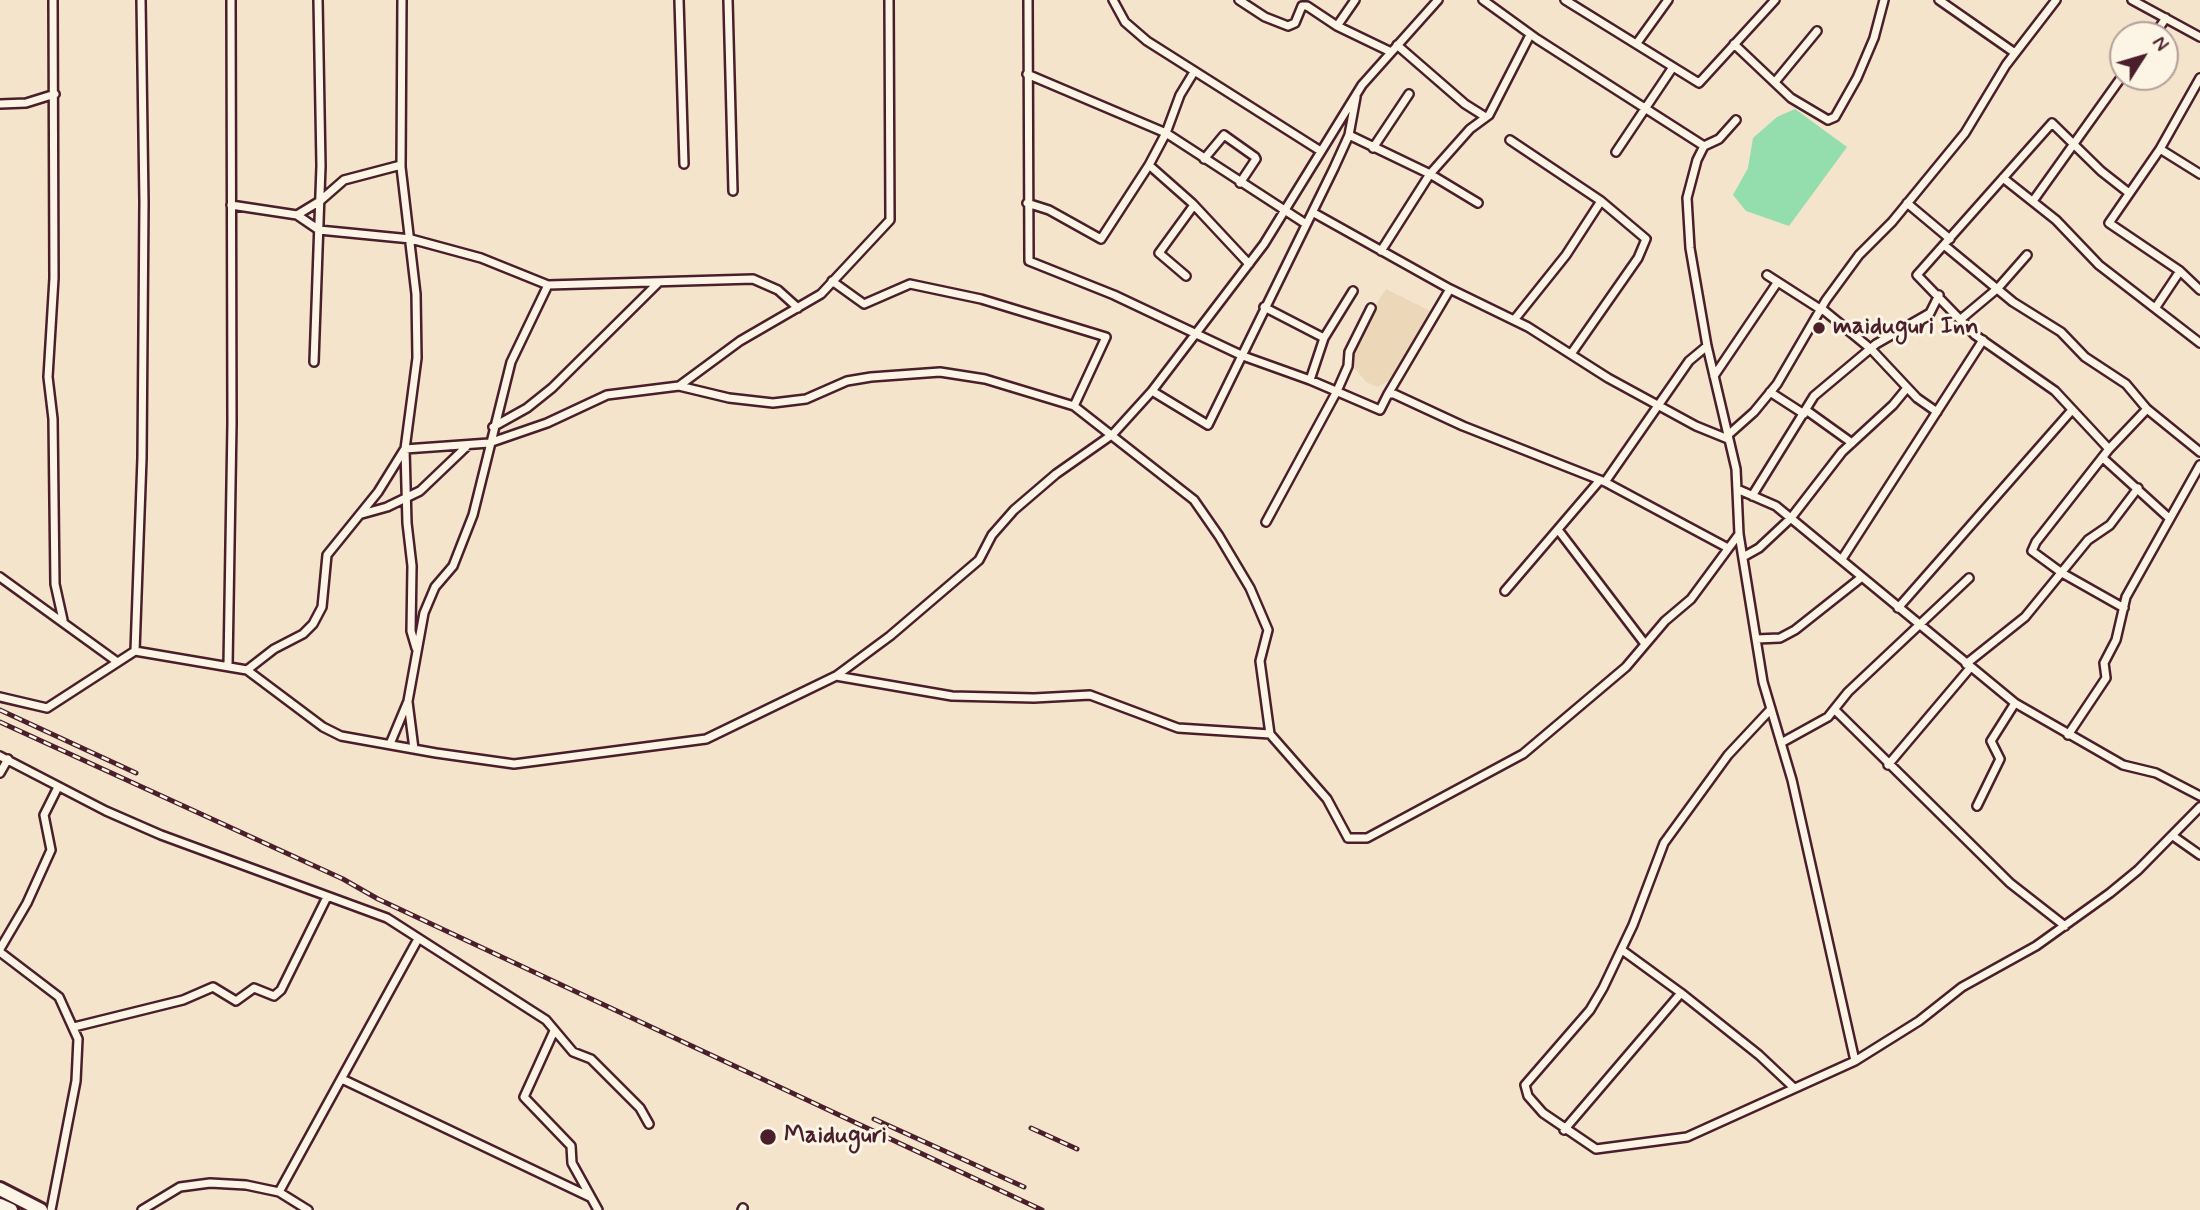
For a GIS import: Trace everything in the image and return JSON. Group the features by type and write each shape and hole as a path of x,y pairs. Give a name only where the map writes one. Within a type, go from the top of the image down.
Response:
{"highway":[{"path":"0,1189 41,1210"},
{"path":"0,1205 11,1210"}],"street":[{"path":"53,0 54,278 48,377 53,419 55,584 63,620"},
{"path":"135,651 142,458 144,202 141,0"},
{"path":"228,666 231,0"},
{"path":"314,362 320,201 318,0"},
{"path":"402,0 401,164 416,294 417,358 405,449 412,566 411,631 416,648"},
{"path":"679,0 684,164"},
{"path":"728,0 733,191"},
{"path":"679,386 740,341 821,294 890,220 889,0"},
{"path":"1028,0 1029,261 1114,295 1243,356 1310,380 1380,410 1450,289"},
{"path":"1113,0 1125,22 1147,41 1319,150"},
{"path":"1238,0 1265,18 1288,26 1295,23 1302,6 1307,6 1337,26 1391,52"},
{"path":"1337,26 1355,0"},
{"path":"0,697 47,708 135,651 247,670 323,727 341,736 514,764 547,762 706,739 836,676 930,604 979,560 992,535 1014,510 1056,474 1113,435 1152,391 1249,264 1356,93 1438,0"},
{"path":"1483,0 1530,35 1704,146"},
{"path":"1564,0 1700,83 1775,0"},
{"path":"1637,43 1668,0"},
{"path":"1734,44 1791,98 1823,118 1835,117 1870,48 1884,0"},
{"path":"1939,0 2015,53"},
{"path":"1728,438 1770,392 1821,309 1859,255 1907,203 1965,133 2015,53 2056,0"},
{"path":"2132,0 2200,37"},
{"path":"1776,82 1817,31"},
{"path":"1381,251 1430,174 1484,116 1489,115 1530,35"},
{"path":"1397,45 1465,104 1484,116"},
{"path":"1616,152 1673,67"},
{"path":"1027,203 1049,210 1101,239 1149,165 1166,133 1177,102 1195,72"},
{"path":"1027,74 1166,133 1306,224"},
{"path":"2200,78 2160,149 2109,223 2179,271 2200,290"},
{"path":"2033,201 2112,91"},
{"path":"1152,391 1208,425 1264,307 1314,213 1349,135 1356,93"},
{"path":"0,104 26,103 55,94"},
{"path":"1373,148 1409,94"},
{"path":"1736,121 1719,139 1704,146 1687,198 1690,248 1707,346 1737,469 1739,534 1756,639 1855,1061"},
{"path":"2109,449 2055,391 1983,340 1917,275 2052,123 2129,193"},
{"path":"1205,159 1224,135 1255,157 1240,183"},
{"path":"1349,135 1430,174 1478,203"},
{"path":"1510,140 1601,201 1642,233 1646,245 1571,354"},
{"path":"2160,149 2200,174"},
{"path":"297,215 320,201 344,180 357,174 401,164"},
{"path":"1149,165 1194,205 1249,264"},
{"path":"2003,178 2081,243 2099,265 2200,343"},
{"path":"1514,320 1566,255 1601,201"},
{"path":"1907,203 2013,302 2061,332 2085,357 2126,384 2147,409 2200,452"},
{"path":"232,205 297,215 319,230 411,239 481,258 548,285 753,279 778,290 798,308"},
{"path":"1186,276 1159,253 1194,205"},
{"path":"1314,213 1450,289 1514,320 1658,406 1696,426 1728,438"},
{"path":"1961,319 1998,288 2028,256"},
{"path":"2156,307 2179,271"},
{"path":"1767,275 1821,309 1871,349 1907,388 1937,412"},
{"path":"832,281 864,304 910,284 981,299 1106,337 1074,406"},
{"path":"493,427 527,408 552,388 658,282"},
{"path":"1714,376 1777,283"},
{"path":"390,744 408,701 416,648 430,595 453,566 473,514 483,484 489,443 511,362 548,285"},
{"path":"1310,380 1324,338 1353,291"},
{"path":"1752,495 1814,396 1838,373 1871,349 1930,313 1939,295"},
{"path":"1264,307 1324,338"},
{"path":"1266,522 1337,391 1348,366 1349,352 1371,308"},
{"path":"1842,559 1983,340"},
{"path":"1505,591 1602,481 1689,361 1707,346"},
{"path":"405,449 489,443 547,423 607,395 679,386 729,398 773,403 806,399 847,382 871,377 940,372 985,379 1074,406 1194,500 1250,589 1268,629 1260,661 1270,734 1327,799 1348,838 1367,838 1523,754 1626,667 1645,644 1691,599 1739,534"},
{"path":"1744,557 1759,548 1791,518 1852,443 1893,405 1907,388"},
{"path":"1770,392 1852,443"},
{"path":"1388,394 1602,481 1728,548"},
{"path":"2123,608 2062,573 2032,551 2036,542 2109,449 2147,409"},
{"path":"1898,608 2072,410"},
{"path":"362,514 420,491 467,446"},
{"path":"247,670 274,649 303,634 313,624 322,607 327,555 362,514 405,449"},
{"path":"2103,458 2169,518"},
{"path":"2068,735 2106,678 2104,663 2116,640 2123,608 2169,518 2200,465"},
{"path":"1888,765 1968,666 2012,629 2088,540 2110,525 2138,488"},
{"path":"1737,489 1791,518 2015,703 2123,765 2156,774 2200,796"},
{"path":"1559,531 1645,644"},
{"path":"1756,639 1780,638 1795,630 1862,577"},
{"path":"0,578 63,620 116,661"},
{"path":"1781,743 1806,731 1835,710 1849,692 1969,578"},
{"path":"836,676 952,696 1034,698 1090,695 1178,728 1270,734"},
{"path":"408,701 414,749"},
{"path":"1977,806 2000,759 1991,741 2015,703"},
{"path":"1771,709 1728,755 1664,843 1622,950 1590,1010 1525,1085 1528,1096 1564,1130 1596,1149 1687,1137 1855,1061 1919,1021 1962,987 2012,961 2065,926 2119,886 2200,807"},
{"path":"1835,710 2010,883 2065,926"},
{"path":"0,773 4,757 58,787 161,835 387,918 546,1020 573,1052 591,1059 640,1108 649,1124"},
{"path":"51,1210 80,1056 74,1027 59,997 0,951 27,903 51,850 44,815 58,787"},
{"path":"2173,836 2200,855"},
{"path":"74,1027 183,1000 213,987 236,1001 254,988 274,996 281,990 327,897"},
{"path":"279,1192 418,939"},
{"path":"1622,950 1759,1055 1793,1087"},
{"path":"1564,1130 1681,993"},
{"path":"554,1031 524,1097 571,1146 572,1163 598,1210"},
{"path":"342,1079 590,1197"},
{"path":"142,1210 180,1187 210,1183 246,1185 279,1192 308,1210"}],"shaded area":[{"path":"1386,289 1432,312 1392,379 1377,387 1366,382 1348,360 1364,324"}],"green space":[{"path":"1795,109 1847,147 1789,226 1746,211 1733,195 1748,168 1753,138 1777,117"}],"railway":[{"path":"0,710 136,773"},
{"path":"0,722 343,879 378,899 1042,1210"},
{"path":"874,1119 1024,1187"},
{"path":"1031,1128 1077,1149"}],"place":[{"name":"maiduguri Inn","path":"1819,328"},
{"name":"Maiduguri","path":"768,1137"}]}
